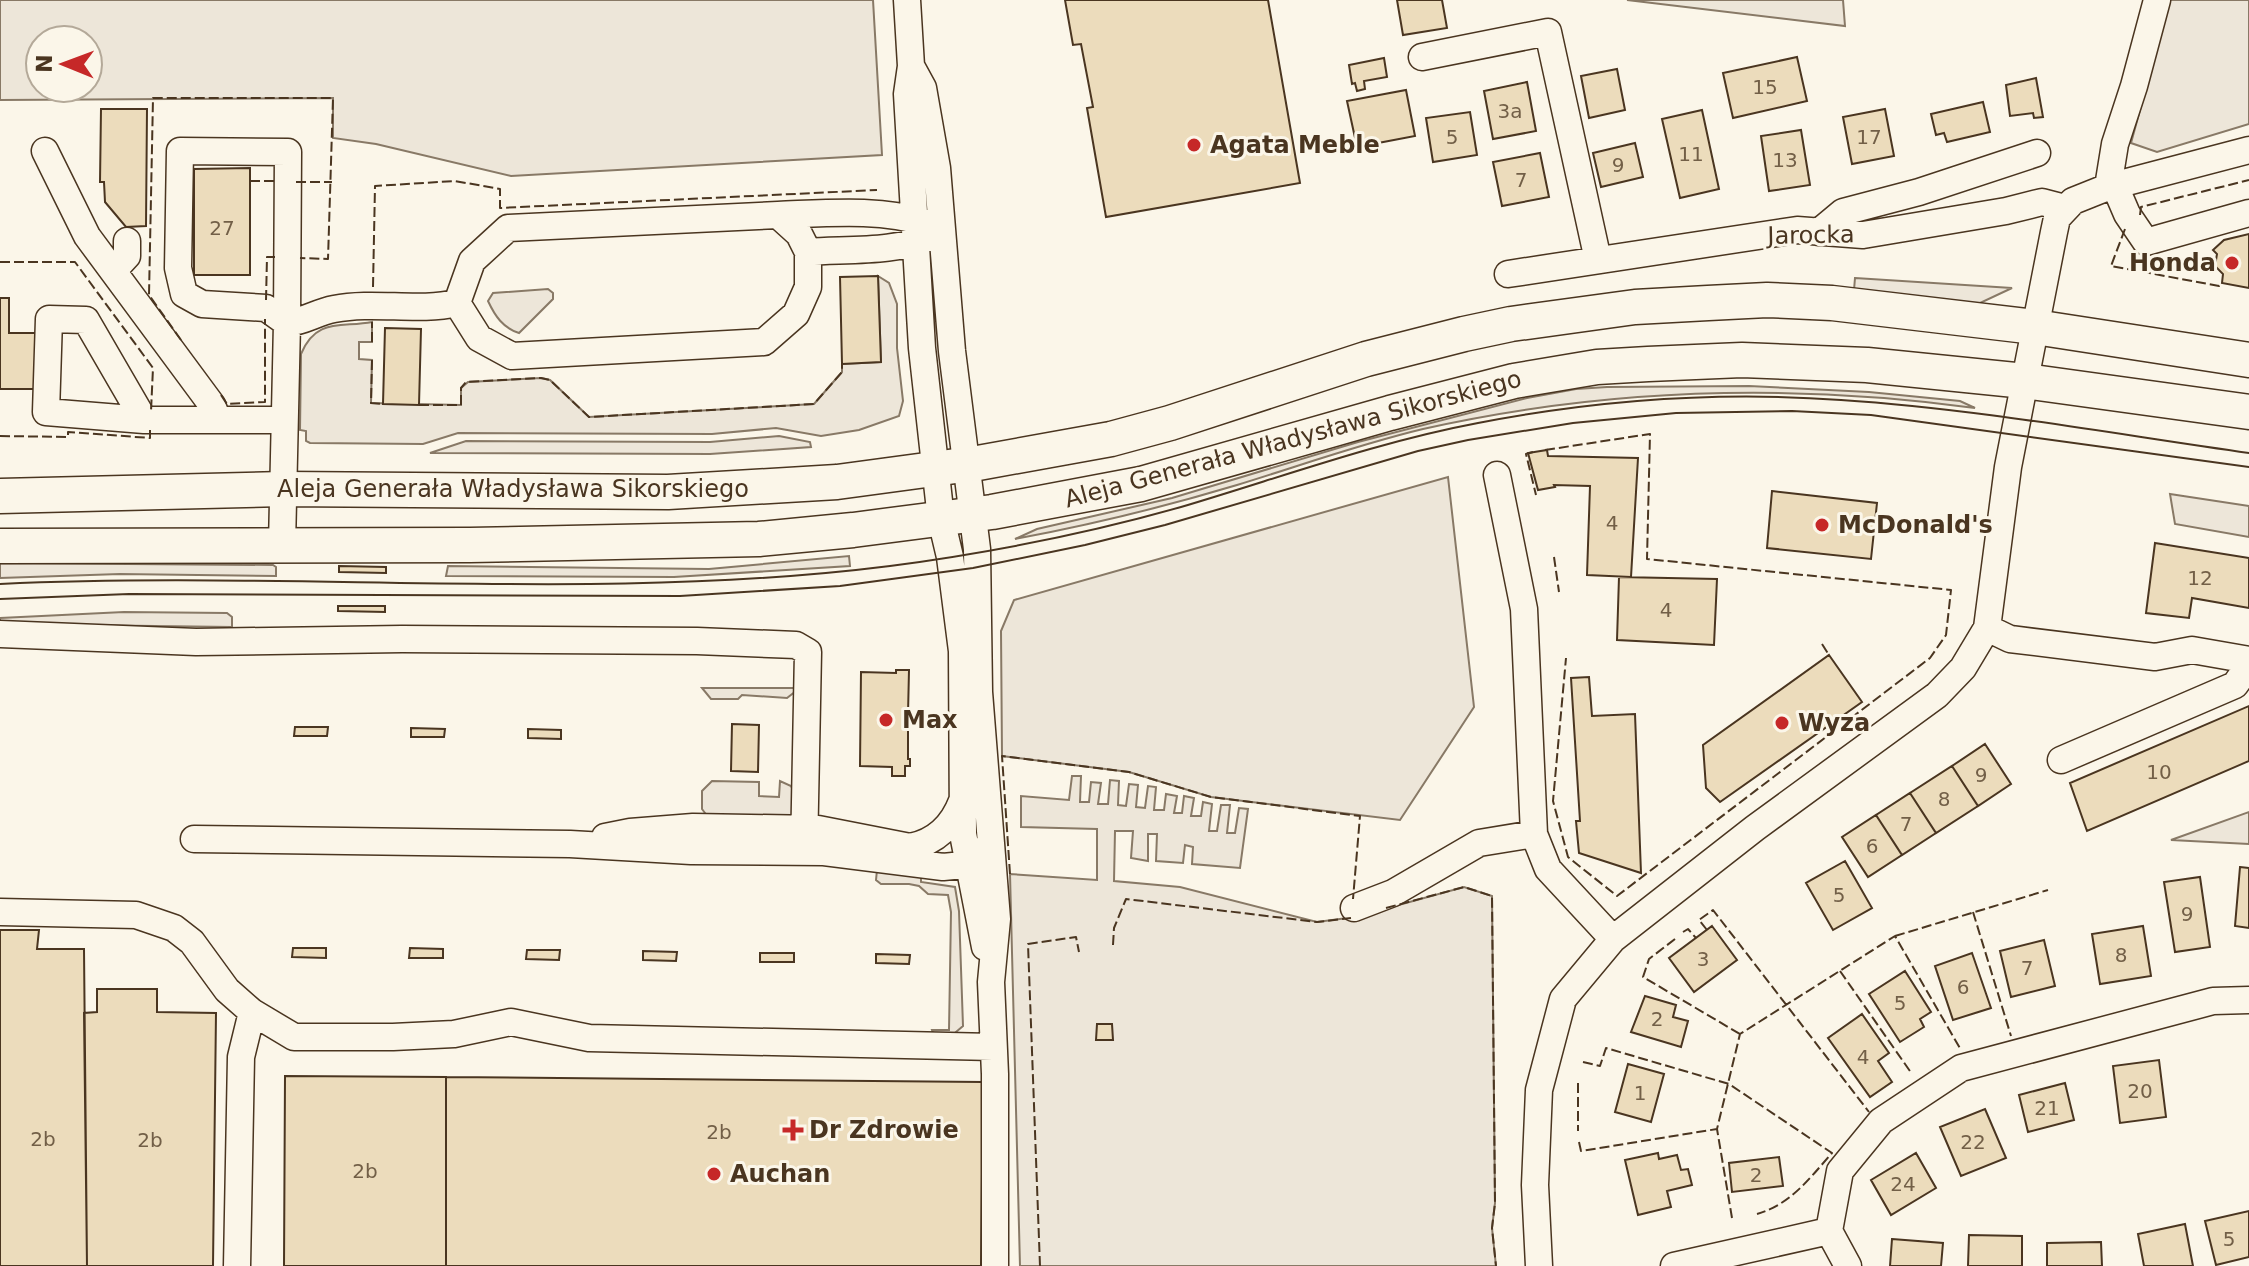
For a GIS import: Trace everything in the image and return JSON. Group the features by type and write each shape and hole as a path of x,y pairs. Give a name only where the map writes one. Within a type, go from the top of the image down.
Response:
{"main road":[{"name":"Aleja Generała Władysława Sikorskiego","path":"0,496 283,489 668,492 837,482 951,467 1111,439 1409,348 1511,324 1635,307 1767,300 1832,303 2035,327 2249,360"},
{"name":"Aleja Generała Władysława Sikorskiego","path":"0,546 470,545 759,539 957,517 1141,484 1446,398 1514,381 1597,367 1742,360 1867,365 2025,381 2249,412"}],"street":[{"path":"907,0 911,66 907,94 919,315 951,467 957,517 979,584 979,692 997,919 991,982 995,1266"},
{"path":"2157,0 2115,144 2112,186 2146,242 2249,213"},
{"path":"1422,57 1548,32 1598,260"},
{"path":"911,66 923,88 943,229 952,351 951,467"},
{"name":"Jarocka","path":"1508,274 1797,230 1863,235 2042,202 2065,208 2073,201 2112,186 2249,150"},
{"path":"45,151 87,236 212,405 218,420"},
{"path":"282,545 287,323 288,152 180,151 178,268 184,294 202,304 266,308 287,323 300,322 332,309 437,307 457,303"},
{"path":"1819,232 1843,212 1919,192 2037,153"},
{"path":"1539,1266 1535,1185 1539,1090 1563,999 1613,939 1755,828 1937,695 1963,668 1987,628 2008,467 2057,218 2065,208"},
{"path":"457,303 472,261 508,228 863,212 915,231"},
{"path":"457,303 479,338 512,356 764,342 796,314 808,287 808,252 799,234 778,215"},
{"path":"808,252 915,231 943,229"},
{"path":"114,270 127,256 127,241"},
{"path":"144,420 86,320 49,319 46,412 144,420 283,420"},
{"path":"1497,475 1524,609 1534,834 1548,869 1613,939"},
{"path":"957,517 950,557 962,651 963,834 991,982"},
{"path":"1987,628 2010,639 2155,657 2192,650 2249,663 2235,685 2061,760"},
{"path":"0,634 196,642 374,639 697,641 796,645 808,652 805,840"},
{"path":"805,840 818,829 902,846 918,845 933,839 951,824 963,796"},
{"path":"194,839 570,844 630,832 693,827 805,840 831,852 932,867 956,866 969,861 984,845 990,826"},
{"path":"1354,908 1393,893 1479,843 1534,834"},
{"path":"0,912 136,915 174,928 192,942 227,990 252,1012 294,1037 454,1034 511,1022 589,1038 993,1047"},
{"path":"1848,1266 1829,1231 1840,1171 1881,1121 1961,1068 2213,1001 2249,1000"},
{"path":"237,1266 241,1057 252,1012"},
{"path":"1674,1266 1829,1231"}],"shaded area":[{"path":"0,0 873,0 882,155 511,176 376,144 333,138 333,98 104,99 104,24 24,24 24,100 0,100"},
{"path":"1627,0 1843,0 1845,26"},
{"path":"2170,0 2249,0 2249,124 2157,152 2131,143"},
{"path":"878,276 889,283 897,304 897,348 903,401 899,416 859,430 821,436 776,428 712,434 458,433 423,444 310,443 306,441 306,431 300,430 301,354 307,342 314,334 331,326 372,322 372,342 359,342 359,359 372,360 371,403 461,405 461,388 468,382 541,378 550,380 589,417 814,404 842,372 842,364 881,362"},
{"path":"1855,278 2012,288 1978,304 1854,290"},
{"path":"548,289 553,293 553,299 519,333 500,321 488,301 493,293"},
{"path":"1749,386 1869,392 1960,401 1975,408 1906,400 1767,393 1629,398 1560,405 1423,429 1182,501 1015,539 1037,529 1172,498 1358,442 1527,398 1607,387"},
{"path":"779,436 810,442 811,447 710,454 430,453 466,441 710,442"},
{"path":"1448,477 1474,707 1400,820 1211,797 1129,772 1002,756 1001,631 1014,600"},
{"path":"2170,494 2249,506 2249,537 2175,524"},
{"path":"849,556 850,566 674,577 446,576 448,566 709,569"},
{"path":"0,563 273,565 276,576 120,574 0,578"},
{"path":"124,612 227,613 232,617 232,627 0,624 0,618"},
{"path":"702,688 796,688 796,691 787,698 742,695 738,699 711,699"},
{"path":"1072,776 1081,776 1080,802 1089,802 1091,782 1101,783 1098,804 1108,804 1110,780 1119,781 1118,805 1126,806 1129,784 1138,785 1136,807 1145,808 1148,786 1156,787 1154,810 1164,810 1166,794 1177,796 1174,813 1182,813 1184,796 1194,798 1191,816 1201,816 1203,802 1212,804 1209,831 1217,831 1221,805 1230,805 1227,833 1235,833 1239,808 1248,809 1240,868 1192,864 1193,847 1185,845 1183,863 1156,861 1157,834 1148,834 1148,861 1131,858 1133,831 1115,831 1114,881 1180,887 1317,922 1355,917 1464,887 1492,896 1495,1203 1492,1228 1496,1266 1020,1266 1010,874 1097,880 1097,829 1021,827 1021,796 1069,800"},
{"path":"712,781 759,782 759,796 779,797 780,781 791,786 794,792 794,810 791,817 708,817 702,809 702,791"},
{"path":"2249,812 2249,844 2171,840"},
{"path":"877,870 921,872 921,882 955,887 959,911 963,1026 949,1038 932,1030 949,1030 951,912 948,895 928,894 919,886 909,884 881,884 876,880"}],"building":[{"name":"Agata Meble","path":"1065,0 1268,0 1300,183 1106,217 1087,108 1093,107 1081,44 1073,45"},
{"path":"1397,0 1442,0 1447,28 1403,35"},
{"path":"1797,57 1807,101 1733,118 1723,73"},
{"path":"1384,58 1387,77 1364,81 1365,89 1357,91 1355,83 1352,84 1349,65"},
{"path":"1617,69 1625,110 1589,118 1581,76"},
{"path":"2036,78 2043,117 2034,118 2033,113 2010,116 2006,85"},
{"path":"1527,82 1536,131 1493,139 1484,91"},
{"path":"1406,90 1415,136 1357,147 1347,101"},
{"path":"1983,102 1990,132 1947,142 1944,133 1936,135 1931,114"},
{"path":"101,109 147,109 146,226 126,227 105,202 104,182 100,182"},
{"path":"1885,109 1894,156 1852,164 1843,117"},
{"path":"1702,110 1719,189 1680,198 1662,119"},
{"path":"1470,112 1477,155 1433,162 1426,118"},
{"path":"1801,130 1810,185 1769,191 1761,136"},
{"path":"1635,143 1643,177 1601,187 1593,153"},
{"path":"1540,153 1549,197 1502,206 1493,162"},
{"path":"250,168 250,275 194,275 194,169"},
{"name":"Honda","path":"2249,234 2249,288 2222,283 2223,274 2215,266 2217,254 2213,250 2224,240"},
{"path":"878,276 881,362 842,364 840,277"},
{"path":"0,298 9,298 9,333 39,333 39,389 0,389"},
{"path":"385,328 421,329 419,405 383,404"},
{"path":"1547,450 1548,456 1638,458 1631,577 1587,575 1590,486 1554,485 1538,490 1528,453"},
{"name":"McDonald's","path":"1772,491 1877,503 1871,559 1767,548"},
{"path":"2155,543 2249,558 2249,608 2192,598 2189,618 2146,613"},
{"path":"339,566 386,567 386,573 339,572"},
{"path":"1619,577 1717,579 1714,645 1617,640"},
{"path":"338,606 385,606 385,612 338,611"},
{"name":"Wyza","path":"1829,655 1862,702 1720,802 1706,788 1703,745"},
{"name":"Max","path":"896,670 909,670 910,766 905,766 905,776 892,776 892,767 860,766 861,672 896,673"},
{"path":"1589,677 1592,716 1635,714 1641,873 1579,853 1576,821 1580,821 1571,678"},
{"path":"2249,706 2249,761 2087,831 2070,783"},
{"path":"732,724 759,725 758,772 731,771"},
{"path":"295,727 328,727 327,736 294,736"},
{"path":"411,728 445,729 444,737 411,737"},
{"path":"528,729 561,730 561,739 528,738"},
{"path":"1985,744 2011,784 1978,806 1952,766"},
{"path":"1952,766 1978,806 1936,833 1910,793"},
{"path":"1910,793 1936,833 1902,855 1876,815"},
{"path":"1876,815 1902,855 1868,877 1842,837"},
{"path":"1845,861 1872,908 1833,930 1806,883"},
{"path":"2240,867 2249,868 2249,928 2235,926"},
{"path":"2200,877 2210,947 2175,952 2164,882"},
{"path":"1712,926 1737,960 1694,992 1669,958"},
{"path":"2143,926 2151,976 2100,984 2092,934"},
{"path":"0,930 39,930 37,949 84,949 87,1266 0,1266"},
{"path":"2044,940 2055,986 2011,997 2000,951"},
{"path":"293,948 326,948 326,958 292,957"},
{"path":"410,948 443,949 443,958 409,958"},
{"path":"527,950 560,950 559,960 526,959"},
{"path":"643,951 677,952 676,961 643,960"},
{"path":"760,953 794,953 794,962 760,962"},
{"path":"1972,953 1991,1008 1953,1020 1935,966"},
{"path":"876,954 910,955 909,964 876,963"},
{"path":"1905,971 1931,1012 1920,1019 1924,1027 1900,1042 1869,994"},
{"path":"97,989 157,989 157,1012 216,1013 213,1266 87,1266 84,1013 97,1012"},
{"path":"1645,996 1676,1005 1673,1017 1688,1021 1681,1047 1631,1032"},
{"path":"1862,1014 1889,1053 1878,1061 1892,1082 1870,1097 1828,1038"},
{"path":"1097,1024 1112,1024 1113,1040 1096,1040"},
{"path":"2159,1060 2166,1117 2120,1123 2113,1066"},
{"path":"1628,1064 1664,1074 1651,1122 1615,1112"},
{"path":"285,1076 446,1077 446,1266 284,1266"},
{"name":"Auchan","path":"446,1077 983,1082 981,1266 446,1266"},
{"path":"2065,1083 2074,1120 2028,1132 2019,1095"},
{"path":"1985,1109 2006,1158 1961,1176 1940,1127"},
{"path":"1658,1153 1659,1159 1677,1155 1681,1170 1688,1169 1692,1185 1667,1191 1671,1207 1638,1215 1625,1160"},
{"path":"1916,1153 1936,1188 1891,1215 1871,1180"},
{"path":"1779,1157 1783,1186 1732,1192 1729,1163"},
{"path":"2249,1211 2249,1257 2216,1265 2205,1221"},
{"path":"2185,1224 2193,1266 2144,1266 2138,1234"},
{"path":"1969,1235 2022,1236 2022,1266 1968,1266"},
{"path":"1892,1239 1943,1243 1941,1266 1890,1266"},
{"path":"2101,1242 2102,1266 2047,1266 2047,1243"}],"tram line":[{"path":"0,584 222,580 446,584 669,582 780,577 890,566 1000,549 1109,526 1365,450 1478,423 1568,408 1704,397 1796,397 1892,404 2249,453"},
{"path":"0,599 129,594 680,596 840,586 973,568 1085,545 1165,525 1418,451 1468,440 1573,423 1676,413 1792,411 1871,415 2249,467"}],"fence":[{"path":"181,340 149,295 153,98 333,98 328,259 300,258"},
{"path":"2140,215 2141,207 2249,180"},
{"path":"250,181 278,181"},
{"path":"373,287 375,186 455,181 500,189 500,208 877,190"},
{"path":"296,182 332,182"},
{"path":"2125,229 2111,266 2219,286 2222,283"},
{"path":"266,300 267,257 275,257"},
{"path":"0,262 75,262 153,368 151,411"},
{"path":"221,395 227,404 265,402 265,319"},
{"path":"372,322 372,342"},
{"path":"372,360 371,403 383,404"},
{"path":"419,405 461,405 461,388 466,382 541,378 550,380 589,417 814,404 842,372 842,364"},
{"path":"0,436 68,437 68,432 150,438 150,430"},
{"path":"1545,450 1650,434 1647,559 1951,590 1946,635 1930,658 1617,896 1568,857 1553,801 1566,658"},
{"path":"1533,452 1526,454 1536,495"},
{"path":"1554,557 1559,592"},
{"path":"1822,644 1829,655"},
{"path":"1010,874 1002,756 1129,772 1211,797 1360,816 1353,899"},
{"path":"1386,908 1464,887 1492,896 1495,1203 1492,1228 1496,1266"},
{"path":"1895,936 2048,890"},
{"path":"1113,945 1114,928 1126,899 1317,922 1351,918"},
{"path":"1707,930 1699,920 1713,910 1869,1112"},
{"path":"1973,912 2011,1036"},
{"path":"1683,932 1688,929 1696,938"},
{"path":"1732,1218 1717,1129 1740,1034 1895,936 1961,1050"},
{"path":"1040,1266 1028,944 1076,937 1079,952"},
{"path":"1675,939 1649,959 1643,977 1740,1034"},
{"path":"1840,971 1912,1074"},
{"path":"1583,1062 1600,1066 1606,1048 1729,1084 1832,1153 1790,1197 1757,1214"},
{"path":"1578,1083 1578,1131"},
{"path":"1579,1142 1581,1151 1717,1129"}],"place":[{"name":"Agata Meble","path":"1194,145"},
{"name":"Honda","path":"2232,263"},
{"name":"McDonald's","path":"1822,525"},
{"name":"Max","path":"886,720"},
{"name":"Wyza","path":"1782,723"},
{"name":"Dr Zdrowie","path":"793,1130"},
{"name":"Auchan","path":"714,1174"}]}
